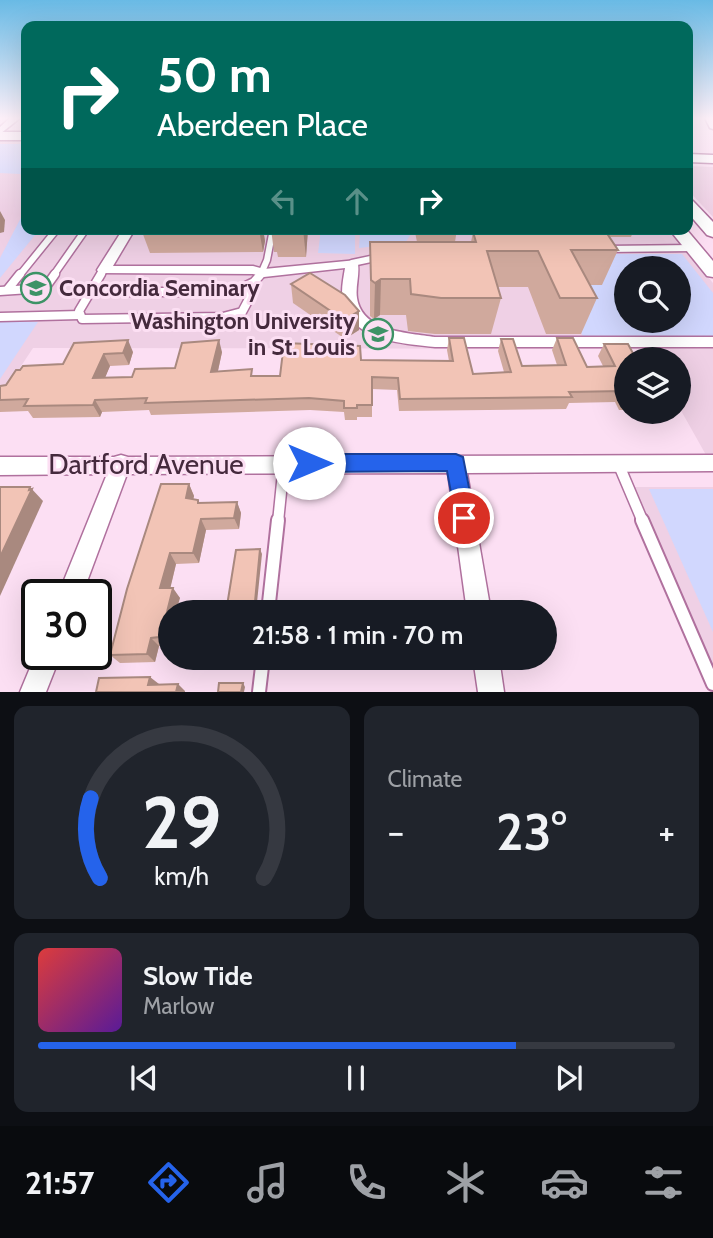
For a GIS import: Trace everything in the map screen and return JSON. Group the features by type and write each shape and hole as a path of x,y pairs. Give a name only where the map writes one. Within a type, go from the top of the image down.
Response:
{"street":[{"path":"693,159 713,159"},
{"path":"693,210 713,232"},
{"path":"104,270 129,235"},
{"path":"682,235 713,272"},
{"path":"104,270 253,270 264,273 352,263 349,291 354,313 370,326 396,337 435,342 713,342"},
{"path":"76,579 121,463"},
{"name":"Dartford Avenue","path":"0,466 121,463 713,463"},
{"path":"456,463 477,600"},
{"path":"33,692 42,670"},
{"path":"488,670 491,692"}],"lane":[{"path":"4,290 52,235"},
{"path":"4,290 45,288 82,235"},
{"path":"90,292 234,292 249,288 264,273 272,235"},
{"path":"599,249 693,248"},
{"path":"352,263 387,255"},
{"path":"104,270 79,311 82,319 223,317 242,312 250,296 249,288"},
{"path":"0,317 80,315"},
{"path":"269,600 284,463"},
{"path":"618,463 713,684"},
{"path":"259,692 261,670"}],"shaded area":[{"name":"Washington University in St. Louis","path":"0,150 21,150 21,235 674,235 713,283 713,455 706,455 689,424 691,424 691,347 33,348 0,398"},
{"path":"0,150 21,150 21,175 0,173"},
{"path":"693,166 713,167 713,217 693,195"},
{"path":"21,218 21,235 35,235 0,278 0,258"},
{"path":"320,235 355,235 355,254 318,253"},
{"path":"360,235 410,235 405,243 359,248"},
{"path":"567,254 682,254 684,256 614,256 614,333 691,333 691,265 713,293 713,339 584,339 558,285 602,285"},
{"path":"0,321 38,322 0,379"},
{"path":"633,487 713,487 713,671"},
{"path":"649,489 713,489 713,632"}],"building":[{"path":"474,235 608,235 618,250 571,250 597,298 560,298 538,251 487,251 501,298 441,298 411,294 410,279 381,279 375,283 371,280 370,242 476,242"},
{"path":"310,273 345,295 359,311 344,320 291,284"},
{"path":"449,338 464,338 473,374 511,372 501,339 513,339 522,366 566,365 557,338 573,338 587,367 614,366 614,391 569,392 572,397 400,399 398,378 372,377 372,405 357,405 357,408 344,408 344,401 309,398 145,403 147,398 95,400 93,405 24,406 28,399 0,400 0,386 6,385 16,370 23,366 63,364 74,343 128,340 123,353 104,354 93,378 132,377 135,369 175,368 182,343 219,340 211,372 252,369 251,376 280,376 284,343 360,346 361,360 453,361"},
{"path":"604,344 628,344 630,347 614,347 614,364"},
{"path":"161,484 189,484 186,498 198,500 198,503 237,502 234,518 201,519 193,553 170,553 160,588 173,588 170,600 158,600 158,637 151,638 147,654 112,655 127,589"},
{"path":"0,487 32,489 0,557"},
{"path":"260,549 255,600 228,600 236,550"},
{"path":"150,677 148,685 178,684 176,692 96,692 99,678"},
{"path":"219,683 243,683 241,692 218,692"}],"place":[{"name":"Concordia Seminary","path":"36,288"},
{"name":"Washington University in St. Louis","path":"378,334"}],"route":[{"path":"309,463 456,463 464,518"}]}
